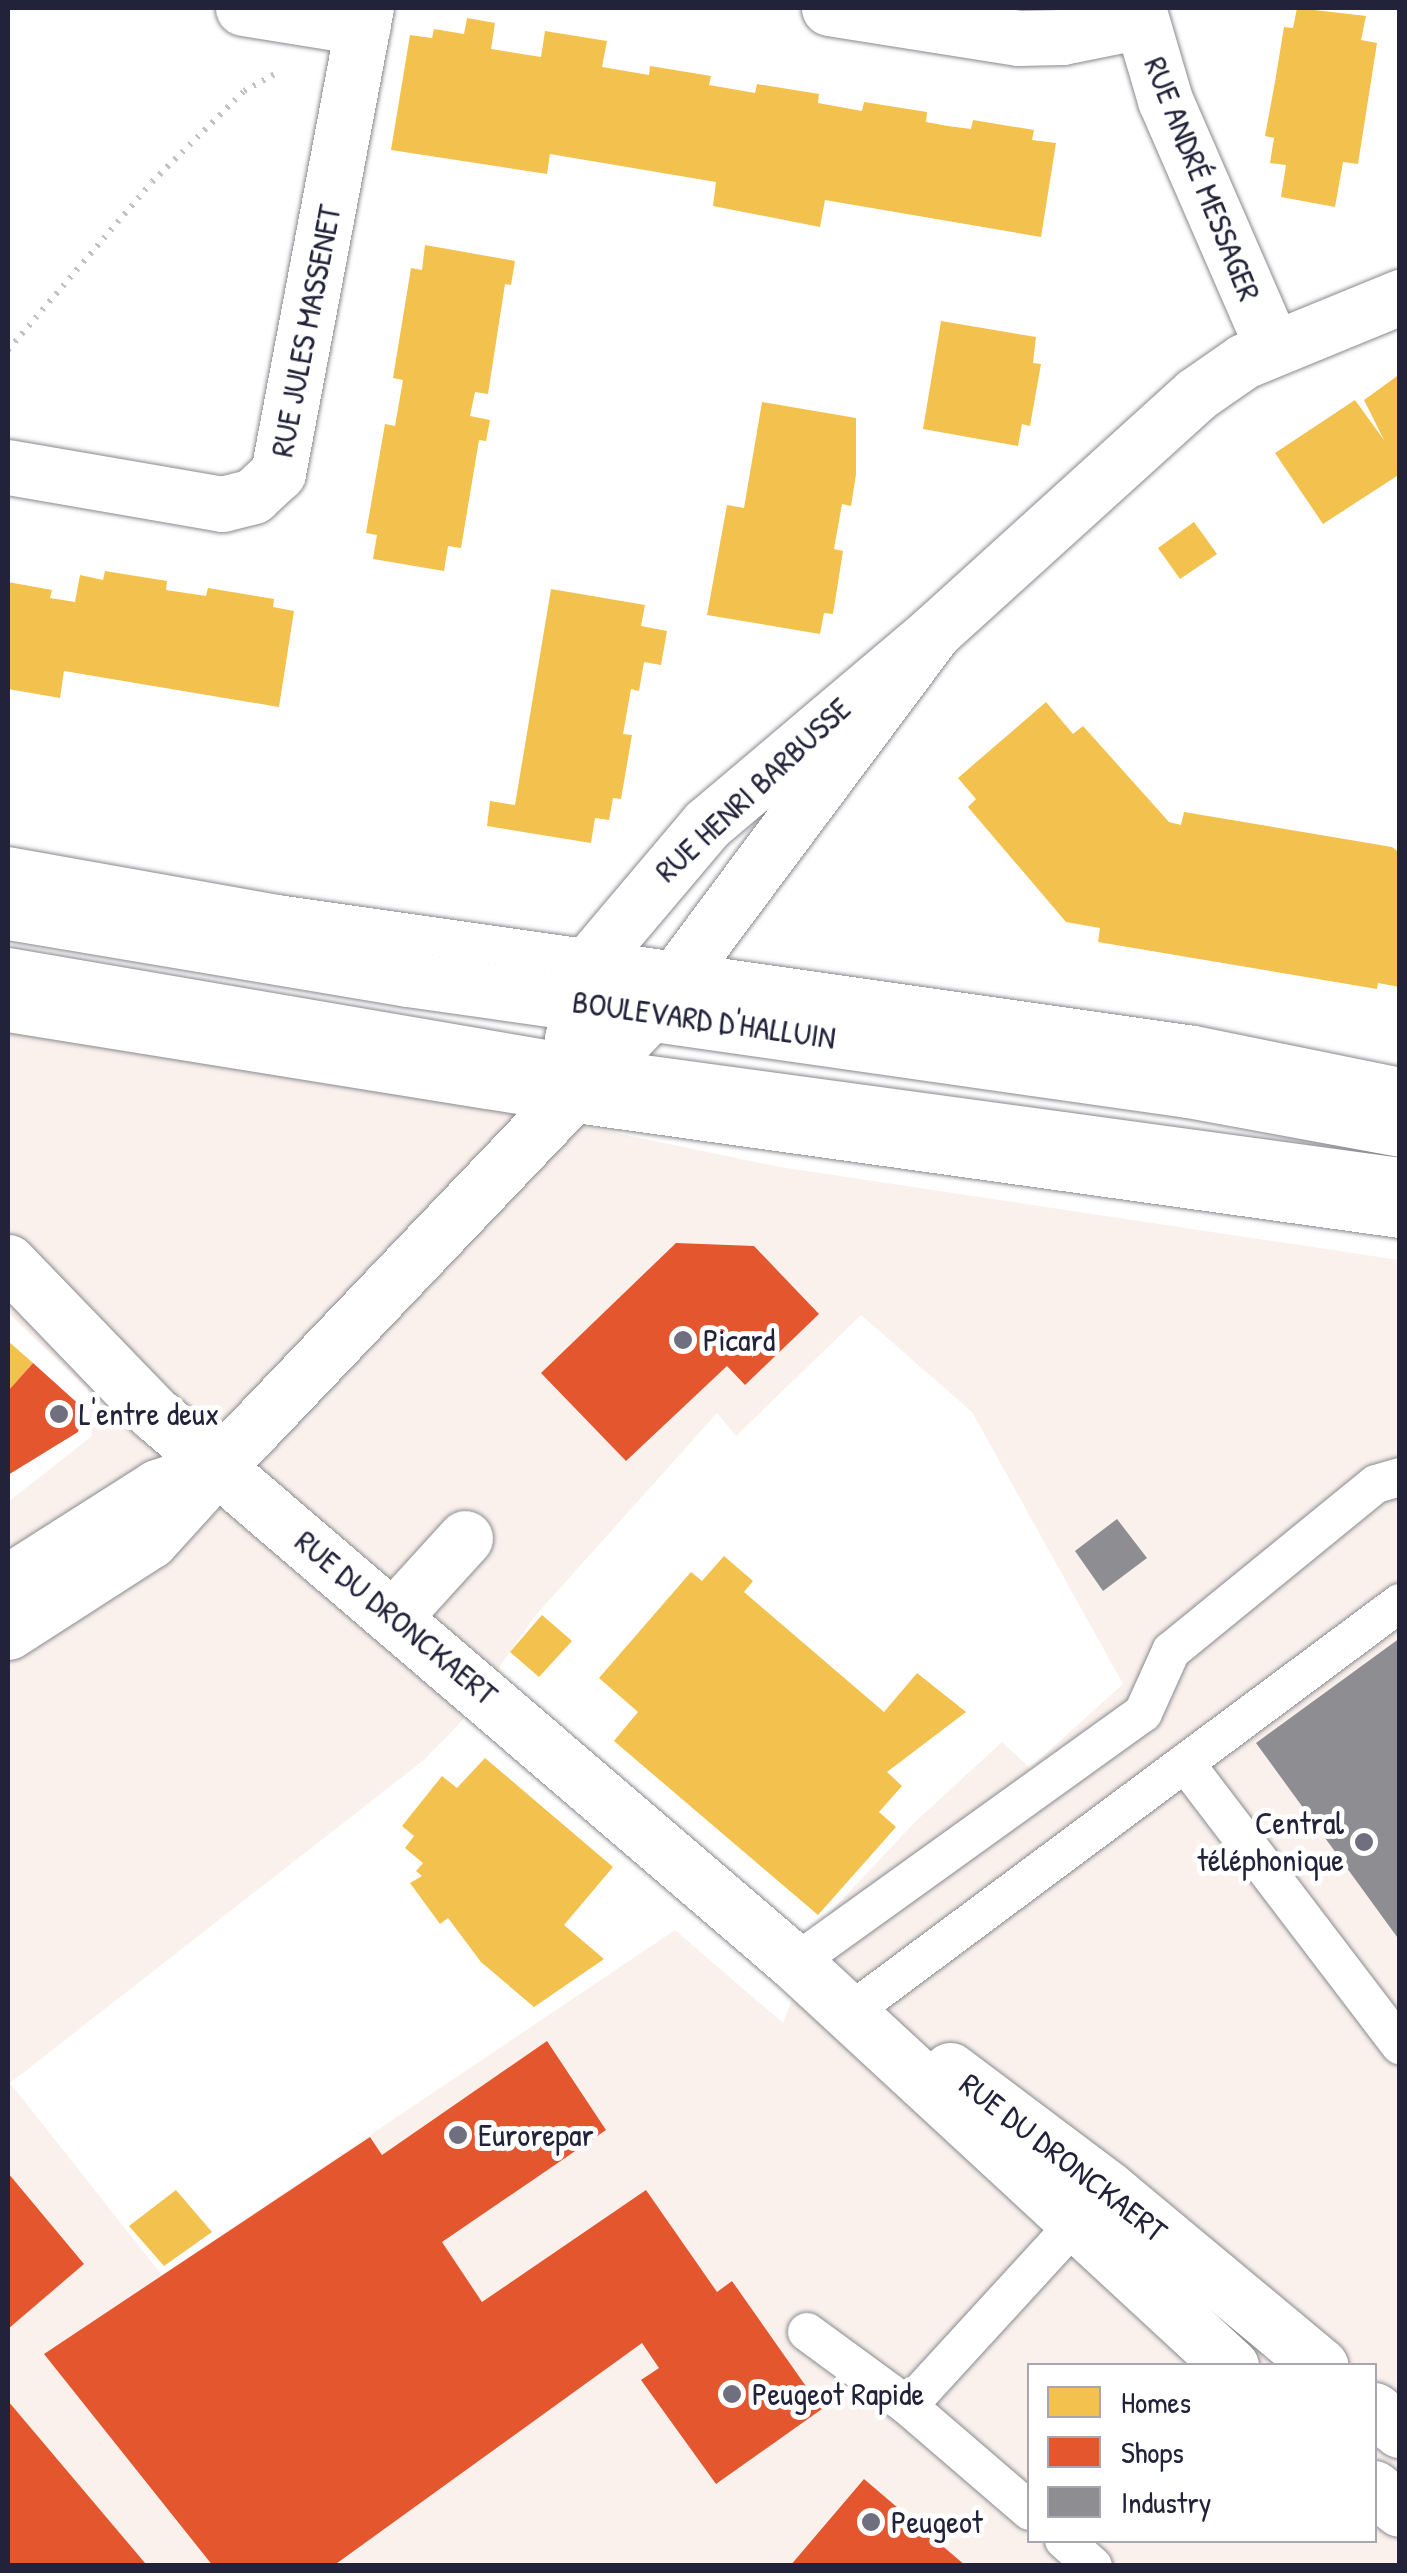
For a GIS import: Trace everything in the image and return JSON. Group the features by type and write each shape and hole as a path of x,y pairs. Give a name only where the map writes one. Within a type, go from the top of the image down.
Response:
{"main road":[{"path":"243,8 364,17"},
{"path":"829,8 1019,38 1062,37 1140,14"},
{"name":"RUE ANDRÉ MESSAGER","path":"1140,14 1164,100 1272,348"},
{"name":"RUE JULES MASSENET","path":"8,467 222,504 253,496 278,473 364,17"},
{"name":"RUE HENRI BARBUSSE","path":"584,982 707,824 934,632 1195,395 1272,348 1400,297"},
{"name":"RUE HENRI BARBUSSE","path":"8,1632 150,1541 666,993 934,632"},
{"name":"BOULEVARD D'HALLUIN","path":"8,912 666,993 1400,1130"},
{"path":"8,974 577,1088 1400,1186"},
{"path":"577,1088 574,1050 584,982"},
{"name":"RUE DU DRONCKAERT","path":"8,1262 155,1414 396,1615 795,1964 1090,2207 1317,2363"},
{"name":"RUE HENRI BARBUSSE","path":"8,1582 158,1486 218,1466"},
{"path":"396,1615 465,1538"},
{"name":"RUE DU DRONCKAERT","path":"795,1964 862,2004 1090,2207 1228,2363"},
{"path":"1377,2412 1400,2430"},
{"path":"1377,2491 1400,2510"}],"lane":[{"path":"8,866 584,982"},
{"path":"666,993 1274,1058 1400,1087"},
{"path":"8,1013 577,1088 1400,1219"},
{"path":"795,1964 1143,1713 1171,1651 1376,1484 1400,1477"},
{"path":"862,2004 1400,1603"},
{"path":"1185,1763 1400,2045"},
{"path":"908,2406 1090,2207"},
{"path":"807,2332 908,2406 1027,2507"},
{"path":"1067,2543 1093,2566"}],"path":[{"path":"8,350 152,182 244,91 364,17"}],"shaded area":[{"path":"8,1030 486,1106 780,1167 1399,1260 1399,2565 8,2566 8,1502 92,1436 88,1389 8,1313","holes":["861,1315 972,1412 1123,1684 1030,1768 1002,1742 916,1821 822,1921 783,2023 675,1930 162,2275 10,2083 424,1760 460,1723 535,1616 717,1413 736,1436"]}],"building: Homes":[{"path":"1297,8 1366,16 1361,40 1377,43 1358,164 1343,162 1335,207 1281,197 1286,165 1270,163 1274,138 1265,136 1284,27 1293,28"},
{"path":"467,18 495,23 491,49 541,57 545,31 607,41 602,67 649,75 650,66 711,76 709,85 755,93 757,84 819,94 818,103 862,111 864,102 927,112 926,122 948,126 971,129 973,120 1034,130 1032,140 1056,143 1041,237 825,200 820,227 713,206 716,182 550,154 547,174 391,150 410,35 432,38 434,29 464,34"},
{"path":"425,245 515,261 511,285 505,284 488,394 475,392 470,416 490,420 486,441 479,440 461,548 448,546 444,571 373,559 377,535 366,533 385,424 395,426 403,380 393,378 411,268 422,270"},
{"path":"941,321 1036,337 1033,363 1041,364 1030,426 1022,424 1018,446 923,429"},
{"path":"1400,374 1400,474 1323,524 1275,453 1355,400 1384,440 1364,400"},
{"path":"762,402 856,418 856,474 851,506 842,504 834,549 843,551 833,614 824,613 820,634 707,615 727,505 744,508"},
{"path":"1194,522 1217,554 1180,579 1158,548"},
{"path":"105,571 167,581 166,590 206,596 208,588 274,599 273,607 294,611 279,707 64,671 60,698 8,689 8,582 52,590 50,598 75,602 80,575 103,580"},
{"path":"551,589 645,605 641,626 667,631 661,665 644,662 639,691 631,689 623,734 632,735 621,799 613,798 609,820 595,818 591,843 487,826 490,801 515,805"},
{"path":"1046,702 1073,734 1083,726 1169,822 1181,825 1184,812 1392,847 1400,853 1400,987 1378,983 1377,989 1098,942 1100,928 1066,922 968,807 976,799 958,778"},
{"path":"8,1341 33,1363 8,1391"},
{"path":"724,1556 753,1581 744,1592 884,1712 917,1673 966,1712 887,1772 902,1786 879,1812 896,1827 818,1915 614,1741 638,1712 599,1678 691,1572 702,1581"},
{"path":"542,1615 572,1641 539,1677 510,1652"},
{"path":"485,1758 613,1867 564,1925 604,1959 534,2007 481,1962 448,1918 440,1924 410,1883 422,1876 416,1871 423,1863 405,1848 414,1836 402,1826 442,1776 457,1788"},
{"path":"176,2190 212,2232 164,2266 129,2226"}],"building: Shops":[{"name":"Picard","path":"676,1243 754,1246 819,1314 745,1385 727,1366 626,1461 541,1373"},
{"path":"33,1363 83,1408 78,1432 8,1475 8,1391"},
{"path":"547,2041 606,2130 442,2242 482,2302 646,2190 717,2292 732,2281 822,2409 716,2484 641,2380 659,2368 642,2343 333,2566 213,2566 44,2354 370,2137 382,2155"},
{"path":"8,2173 84,2264 8,2329"},
{"path":"8,2401 145,2563 142,2566 8,2566"},
{"name":"Peugeot","path":"864,2479 966,2566 790,2566"}],"building: Industry":[{"path":"1117,1519 1147,1558 1103,1591 1075,1551"},
{"name":"Central téléphonique","path":"1400,1638 1400,1941 1256,1743"}],"place":[{"name":"Picard","path":"683,1340"},
{"name":"L'entre deux","path":"59,1414"},
{"name":"Central téléphonique","path":"1364,1842"},
{"name":"Eurorepar","path":"458,2135"},
{"name":"Peugeot Rapide","path":"732,2394"},
{"name":"Peugeot","path":"871,2522"}]}
